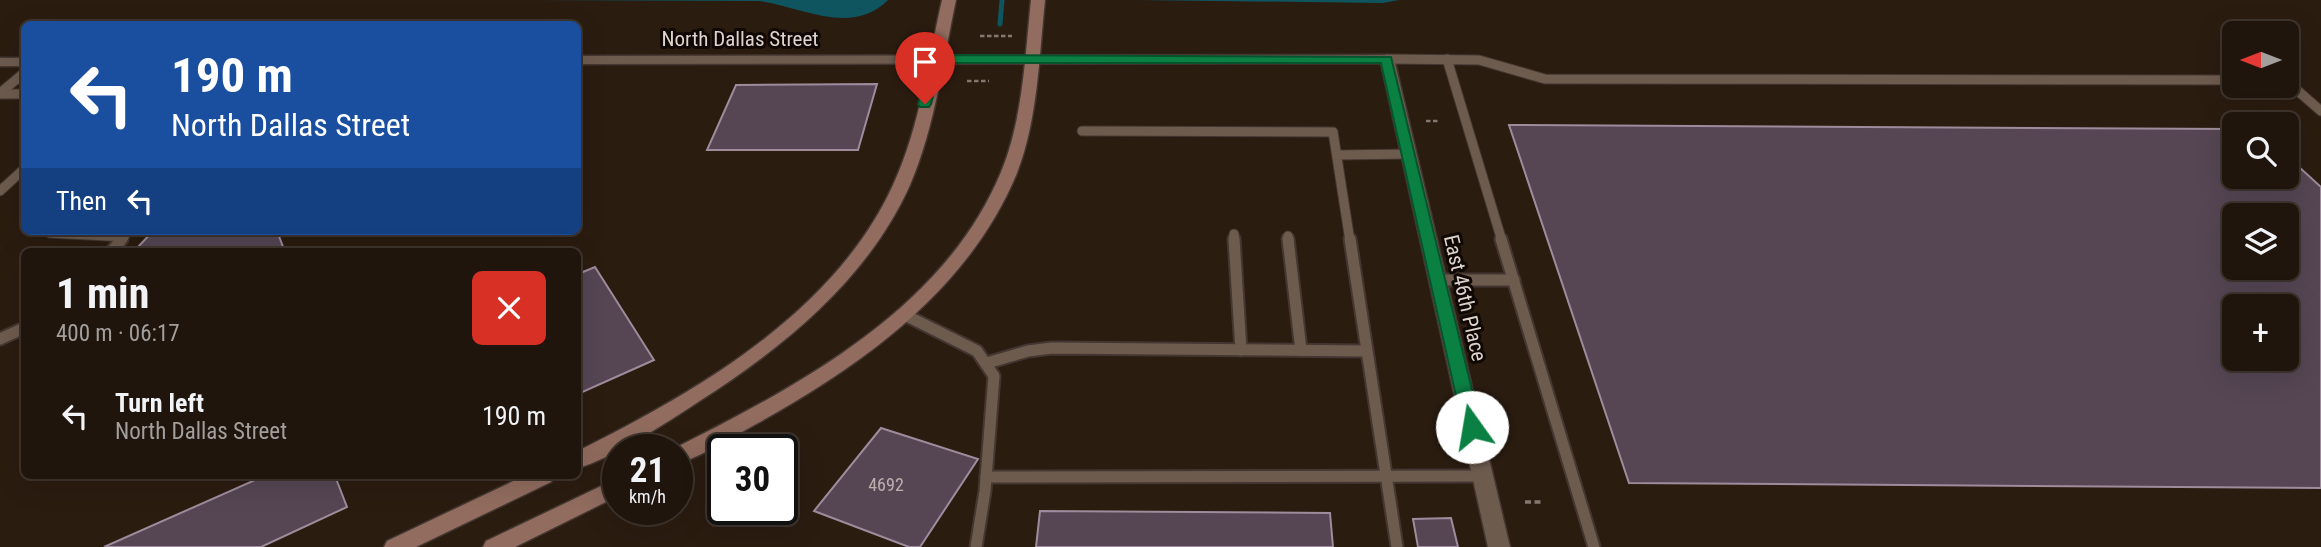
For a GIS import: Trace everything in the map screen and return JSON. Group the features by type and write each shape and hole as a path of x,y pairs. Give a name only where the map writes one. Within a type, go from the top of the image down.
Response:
{"main road":[{"path":"581,458 646,426 721,378 766,345 827,289 872,236 901,185 919,128 949,0"},
{"path":"693,448 799,392 867,345 945,274 982,226 1000,193 1020,134 1038,0"},
{"path":"395,547 538,479"},
{"path":"494,547 602,494"}],"street":[{"path":"935,59 1387,59"},
{"name":"North Dallas Street","path":"581,60 935,59"},
{"name":"East 46th Place","path":"1387,59 1499,547"},
{"path":"0,62 21,62"}],"lane":[{"path":"1387,59 1479,60 1545,79 2222,80"},
{"path":"1447,59 1594,547"},
{"path":"0,93 21,76"},
{"path":"0,93 21,94"},
{"path":"2300,93 2321,111"},
{"path":"1082,131 1333,132 1397,547"},
{"path":"1337,155 1409,154"},
{"path":"0,191 21,172"},
{"path":"1234,234 1241,350"},
{"path":"88,235 124,237 114,248"},
{"path":"1288,236 1301,350"},
{"path":"1438,280 1514,280"},
{"path":"903,314 977,351 993,376 986,477 976,547"},
{"path":"0,339 21,329"},
{"path":"987,363 1028,351 1052,348 1365,351"},
{"path":"986,477 1483,476"}],"path":[{"path":"980,36 1012,36"},
{"path":"967,81 989,81"},
{"path":"1426,121 1440,121"},
{"path":"1525,502 1543,502"}],"water":[{"path":"533,0 888,0 874,11 842,18 759,1"},
{"path":"1138,0 1399,0 1382,3"}],"building":[{"path":"877,84 858,150 707,150 736,85"},
{"path":"1509,125 2222,129 2222,189 2299,189 2299,167 2321,187 2321,488 1629,483"},
{"path":"149,235 279,235 283,248 137,248"},
{"path":"595,267 654,360 581,393 581,273"},
{"path":"881,428 978,459 920,547 909,547 814,511"},
{"path":"257,479 336,479 347,507 261,547 104,547"},
{"path":"1040,511 1330,513 1333,547 1036,547"},
{"path":"1451,518 1458,547 1418,547 1413,519"}],"waterway":[{"path":"1000,24 1002,0"}],"route":[{"path":"925,104 935,59 1387,59 1472,427"}]}
